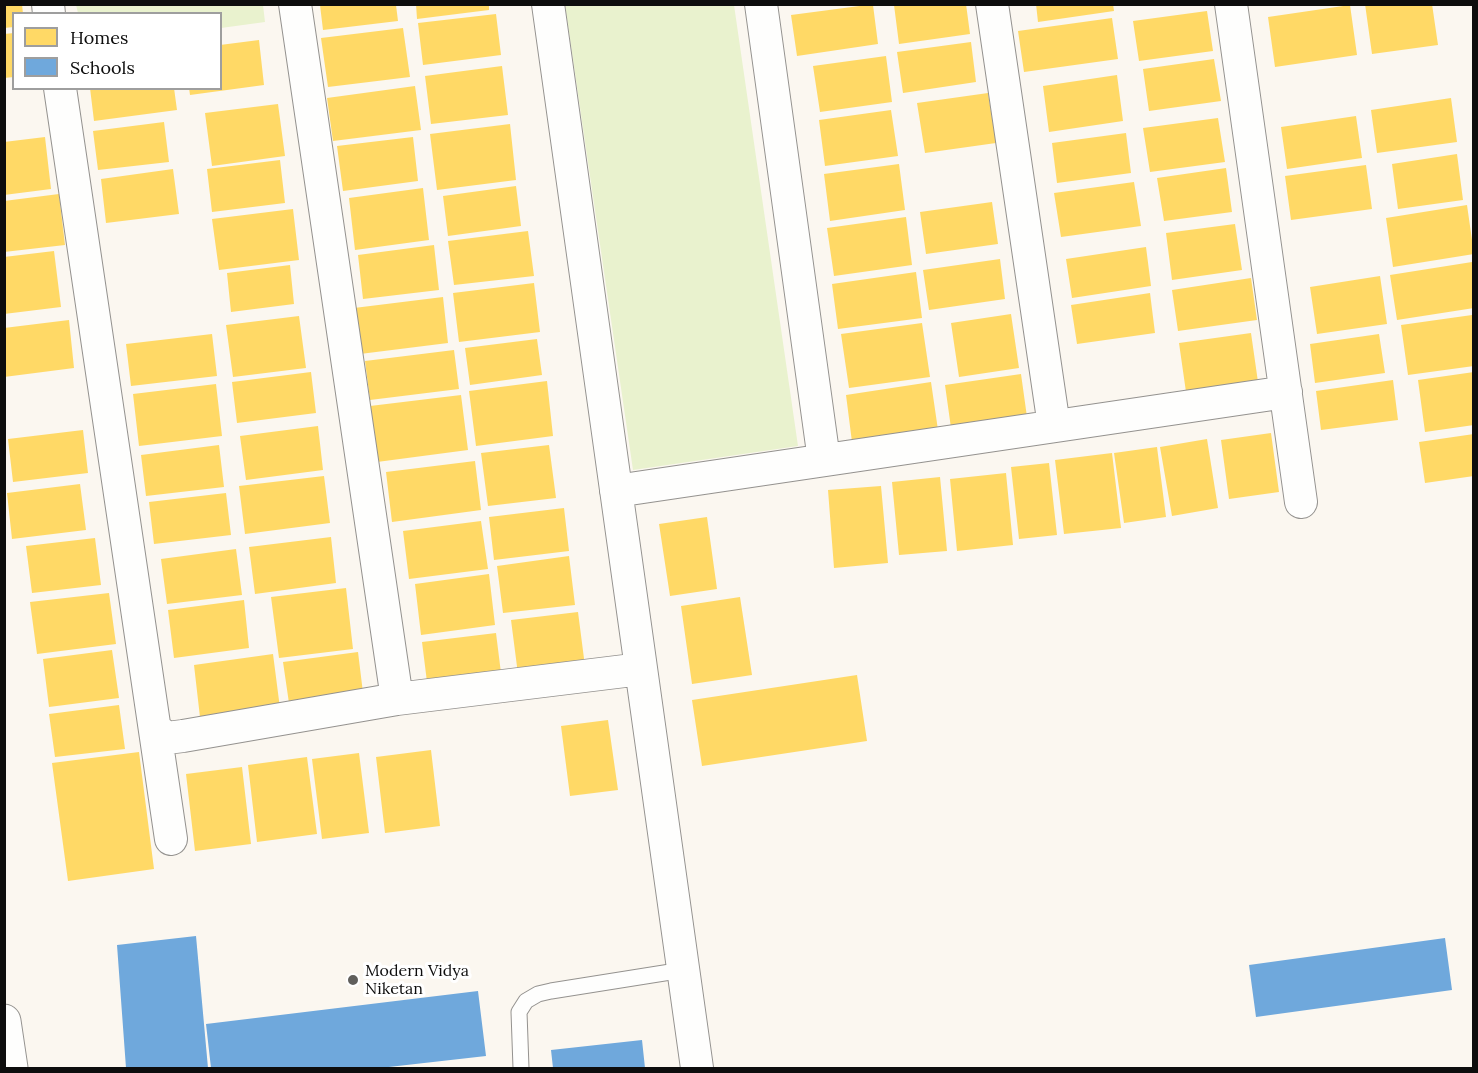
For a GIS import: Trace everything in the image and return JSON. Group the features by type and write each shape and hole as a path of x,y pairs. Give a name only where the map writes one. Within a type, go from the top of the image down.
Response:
{"street":[{"path":"295,4 397,699"},
{"path":"548,4 697,1068"},
{"path":"761,4 824,460"},
{"path":"992,4 1054,426"},
{"path":"1231,4 1301,502"},
{"path":"60,90 171,839"},
{"path":"616,492 1286,392"},
{"path":"155,729 167,738 397,699 641,669"},
{"path":"4,1021 11,1068"}],"lane":[{"path":"521,1068 519,1012 526,1001 538,994 551,991 683,970"}],"green space":[{"path":"76,5 263,5 265,22 222,28 222,12 78,12"},
{"path":"565,5 734,5 798,446 633,470"}],"building: Homes":[{"path":"4,4 22,4 23,12 12,12 12,27 4,28"},
{"path":"416,4 489,4 489,10 417,19"},
{"path":"966,4 970,34 899,44 894,5"},
{"path":"1036,4 1113,4 1114,11 1038,22"},
{"path":"1365,4 1432,4 1438,45 1372,54"},
{"path":"320,5 396,5 398,21 323,30"},
{"path":"873,5 878,44 797,56 791,15"},
{"path":"1350,5 1357,55 1275,67 1268,17"},
{"path":"1207,11 1213,51 1139,61 1133,21"},
{"path":"496,14 501,55 423,65 418,23"},
{"path":"1112,18 1118,59 1024,72 1018,31"},
{"path":"403,28 410,77 328,87 321,38"},
{"path":"12,33 12,77 4,78 4,34"},
{"path":"259,40 264,85 190,95 189,90 222,90 222,45"},
{"path":"971,42 976,82 903,93 897,52"},
{"path":"886,56 892,102 820,112 813,66"},
{"path":"1214,59 1221,101 1149,111 1143,69"},
{"path":"502,66 508,115 431,124 425,76"},
{"path":"1117,75 1123,121 1049,132 1043,86"},
{"path":"415,86 421,130 333,141 327,98"},
{"path":"90,90 174,90 177,110 94,121"},
{"path":"988,93 996,143 925,153 917,103"},
{"path":"1451,98 1457,142 1377,153 1371,110"},
{"path":"278,104 285,156 212,166 205,113"},
{"path":"891,110 898,156 825,166 819,120"},
{"path":"1356,116 1362,158 1287,169 1281,127"},
{"path":"1218,118 1225,162 1150,172 1143,128"},
{"path":"164,122 169,162 98,170 93,131"},
{"path":"510,124 516,180 437,190 430,134"},
{"path":"1126,133 1131,173 1057,183 1052,143"},
{"path":"45,137 51,189 4,195 4,142"},
{"path":"413,137 418,181 343,191 337,146"},
{"path":"1457,154 1463,200 1398,209 1392,164"},
{"path":"280,160 285,203 212,212 207,169"},
{"path":"899,164 905,210 830,221 824,174"},
{"path":"1366,165 1372,209 1291,220 1285,176"},
{"path":"1226,168 1232,212 1164,221 1157,178"},
{"path":"173,169 179,214 106,223 101,179"},
{"path":"1134,182 1141,226 1061,237 1054,193"},
{"path":"516,186 521,226 448,236 443,196"},
{"path":"423,188 429,240 355,250 349,198"},
{"path":"59,194 65,245 4,252 4,201"},
{"path":"992,202 998,244 926,254 920,212"},
{"path":"1467,205 1474,254 1393,267 1386,218"},
{"path":"293,209 299,260 219,270 212,219"},
{"path":"906,217 912,265 834,276 827,228"},
{"path":"1235,224 1242,270 1172,280 1166,233"},
{"path":"528,231 534,276 454,285 448,241"},
{"path":"434,245 439,290 363,299 358,255"},
{"path":"1146,247 1151,286 1072,298 1066,259"},
{"path":"54,251 61,307 4,314 4,257"},
{"path":"1000,259 1005,299 929,310 923,270"},
{"path":"1472,262 1474,308 1397,320 1390,275"},
{"path":"290,265 294,304 231,312 227,273"},
{"path":"916,272 922,318 838,329 832,284"},
{"path":"1380,276 1387,324 1317,334 1310,287"},
{"path":"1251,278 1257,320 1178,331 1172,290"},
{"path":"534,283 540,332 459,342 453,293"},
{"path":"1150,293 1155,333 1077,344 1071,305"},
{"path":"443,297 448,343 360,354 354,308"},
{"path":"1011,314 1019,368 959,377 951,323"},
{"path":"1472,315 1474,366 1408,375 1401,325"},
{"path":"299,316 306,368 233,377 226,325"},
{"path":"69,320 74,368 4,377 4,328"},
{"path":"922,323 930,377 849,388 841,334"},
{"path":"1251,333 1258,382 1186,392 1179,343"},
{"path":"212,334 217,376 131,386 126,344"},
{"path":"1379,334 1385,373 1315,383 1310,344"},
{"path":"537,339 542,375 470,385 465,348"},
{"path":"454,350 459,389 370,400 365,361"},
{"path":"311,372 316,413 237,423 232,382"},
{"path":"1474,372 1474,425 1425,432 1418,380"},
{"path":"1021,374 1027,417 951,428 945,385"},
{"path":"1393,380 1398,420 1321,430 1316,391"},
{"path":"547,381 553,436 476,446 469,391"},
{"path":"931,382 938,430 852,442 846,395"},
{"path":"216,384 222,436 139,446 133,394"},
{"path":"461,395 468,450 377,462 370,406"},
{"path":"318,426 323,470 246,480 240,436"},
{"path":"83,430 88,473 13,482 8,439"},
{"path":"1271,433 1279,492 1229,499 1221,440"},
{"path":"1474,434 1474,476 1425,483 1419,442"},
{"path":"1207,439 1218,508 1172,516 1160,447"},
{"path":"219,445 224,487 146,496 141,455"},
{"path":"549,445 556,498 488,506 481,453"},
{"path":"1157,447 1166,517 1124,523 1114,453"},
{"path":"1112,453 1121,528 1064,534 1055,460"},
{"path":"475,461 481,510 392,522 386,472"},
{"path":"1049,463 1057,535 1019,539 1011,467"},
{"path":"1006,473 1013,545 957,551 950,479"},
{"path":"324,476 330,523 245,534 239,486"},
{"path":"940,477 947,551 899,555 892,482"},
{"path":"80,484 86,530 12,539 7,493"},
{"path":"881,486 888,563 834,568 828,490"},
{"path":"226,493 231,535 154,544 149,502"},
{"path":"564,508 569,551 494,560 489,517"},
{"path":"707,517 717,589 670,596 659,524"},
{"path":"481,521 488,569 409,579 403,531"},
{"path":"331,537 336,583 255,594 249,547"},
{"path":"95,538 101,585 32,593 26,546"},
{"path":"236,549 242,595 167,604 161,559"},
{"path":"569,556 575,605 503,613 497,566"},
{"path":"489,574 495,625 421,635 415,584"},
{"path":"346,588 353,649 279,658 271,597"},
{"path":"109,593 116,644 37,654 30,602"},
{"path":"740,597 752,675 692,684 681,606"},
{"path":"244,600 249,648 174,658 168,610"},
{"path":"578,612 586,674 519,682 511,620"},
{"path":"496,633 502,681 428,690 422,642"},
{"path":"112,650 119,698 49,707 43,659"},
{"path":"358,652 364,701 290,710 283,662"},
{"path":"273,654 281,716 201,726 194,665"},
{"path":"857,675 867,741 702,766 692,700"},
{"path":"119,705 125,749 55,757 49,714"},
{"path":"608,720 618,790 570,796 561,726"},
{"path":"431,750 440,826 385,833 376,757"},
{"path":"139,752 154,869 68,881 52,763"},
{"path":"359,753 369,833 322,839 312,759"},
{"path":"307,757 317,834 257,842 248,765"},
{"path":"242,767 251,844 195,851 186,774"}],"building: Schools":[{"path":"196,936 208,1068 126,1068 117,945"},
{"path":"1445,938 1452,990 1256,1017 1249,965"},
{"path":"478,991 486,1056 380,1068 211,1068 206,1024"},
{"path":"642,1040 645,1068 553,1068 551,1050"}],"place":[{"name":"Modern Vidya Niketan","path":"353,980"}]}
